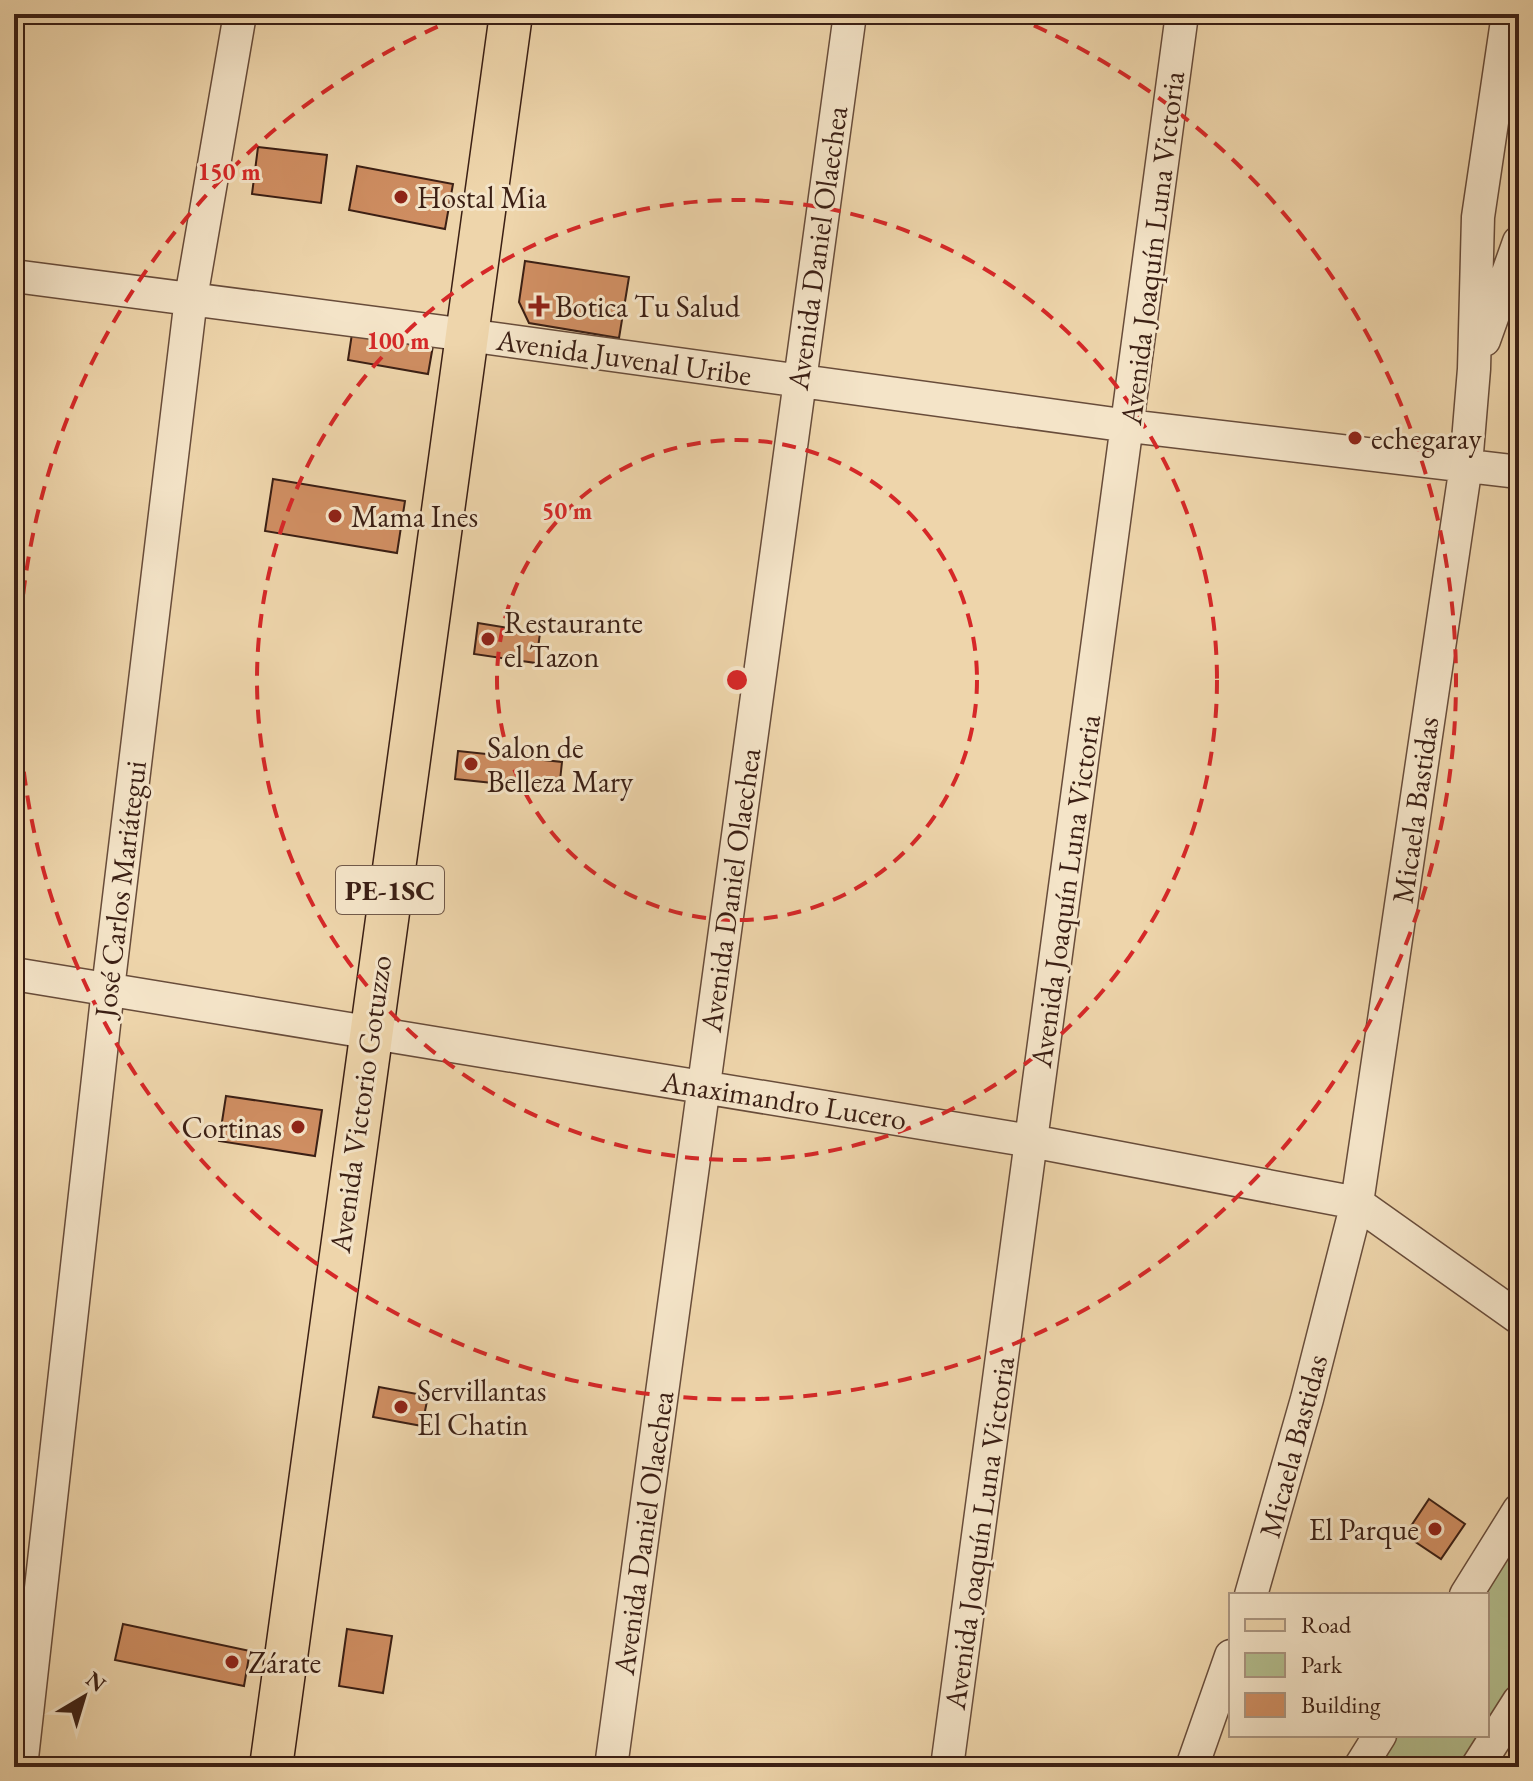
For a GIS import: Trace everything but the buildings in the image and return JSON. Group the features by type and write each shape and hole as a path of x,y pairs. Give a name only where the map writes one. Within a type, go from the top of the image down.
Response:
{"main road":[{"name":"Avenida Victorio Gotuzzo","path":"271,1767 511,14"}],"street":[{"name":"José Carlos Mariátegui","path":"21,1767 26,1611 108,989 191,298 240,14"},
{"name":"Avenida Daniel Olaechea","path":"611,1767 850,14"},
{"name":"Avenida Joaquín Luna Victoria","path":"947,1767 1182,14"},
{"name":"Micaela Bastidas","path":"1252,1593 1307,1399 1357,1203 1466,465 1474,369 1478,217 1508,14"},
{"path":"1474,369 1519,242"},
{"name":"Avenida Juvenal Uribe","path":"14,276 1129,426 1519,472"},
{"name":"Anaximandro Lucero","path":"14,974 1031,1141 1357,1203 1519,1318"},
{"path":"1467,1593 1519,1510"},
{"path":"1192,1767 1229,1662"},
{"path":"1477,1767 1519,1701"},
{"path":"1360,1767 1379,1737"}],"green space":[{"path":"1519,1523 1519,1722 1491,1767 1358,1767 1378,1737 1489,1737 1489,1593 1472,1593"}],"place":[{"name":"Hostal Mia","path":"401,197"},
{"name":"Botica Tu Salud","path":"539,306"},
{"name":"echegaray","path":"1355,438"},
{"name":"Mama Ines","path":"335,516"},
{"name":"Restaurante el Tazon","path":"488,639"},
{"name":"Salon de Belleza Mary","path":"471,764"},
{"name":"Cortinas","path":"298,1127"},
{"name":"Servillantas El Chatin","path":"401,1407"},
{"name":"El Parque","path":"1435,1529"},
{"name":"Zárate","path":"232,1662"}]}
